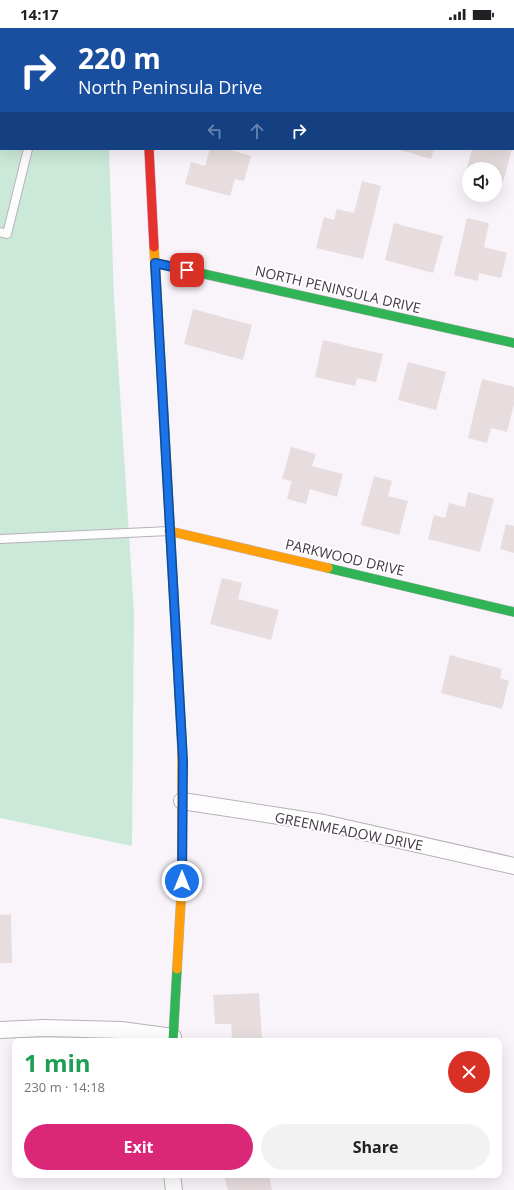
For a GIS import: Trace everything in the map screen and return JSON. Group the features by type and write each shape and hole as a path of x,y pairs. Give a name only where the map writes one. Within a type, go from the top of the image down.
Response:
{"street":[{"path":"149,150 169,531 183,760 182,881 173,1038"},
{"name":"NORTH PENINSULA DRIVE","path":"155,263 514,343"},
{"name":"PARKWOOD DRIVE","path":"169,531 514,612"},
{"name":"GREENMEADOW DRIVE","path":"182,801 324,823 514,866"},
{"path":"0,1030 44,1028 121,1030 167,1038"},
{"path":"172,1178 174,1190"}],"lane":[{"path":"0,232 7,234 28,150"},
{"path":"0,538 169,531"}],"green space":[{"path":"0,150 109,150 114,299 134,613 132,846 0,818"}],"building":[{"path":"210,150 230,150 251,156 244,181 235,179 230,196 185,184 191,162 205,166"},
{"path":"400,150 434,150 431,159"},
{"path":"472,150 512,150 503,182 502,162 469,162"},
{"path":"362,181 381,186 363,259 316,248 324,217 334,220 337,209 354,213"},
{"path":"467,218 489,223 484,247 507,253 501,278 479,273 478,281 454,275"},
{"path":"394,223 443,236 433,273 385,260"},
{"path":"193,309 252,325 243,360 184,344"},
{"path":"323,340 383,354 376,382 357,378 355,386 315,377"},
{"path":"408,362 446,372 436,410 398,400"},
{"path":"482,379 514,387 514,404 507,432 491,428 487,443 468,438"},
{"path":"291,447 316,454 312,466 343,474 337,497 310,489 306,504 287,499 292,481 282,479"},
{"path":"374,476 392,481 388,496 408,501 399,535 361,525"},
{"path":"468,492 494,499 480,552 428,539 434,515 445,518 449,503 465,507"},
{"path":"506,524 514,526 514,553 500,549"},
{"path":"222,578 242,583 238,599 279,610 271,640 210,624"},
{"path":"450,655 502,669 500,678 509,681 502,709 441,693"},
{"path":"11,914 12,963 0,963 0,915"},
{"path":"259,993 262,1038 232,1038 231,1024 215,1024 213,995"},
{"path":"225,1178 270,1178 272,1190 228,1190"}],"traffic: fast":[{"path":"155,263 514,343"},
{"path":"163,401 182,746"},
{"path":"328,568 514,612"},
{"path":"173,1038 177,969"}],"traffic: slow":[{"path":"154,247 163,401"},
{"path":"169,531 328,568"},
{"path":"177,969 182,881 182,746"}],"traffic: jam":[{"path":"149,150 154,247"}],"route":[{"path":"182,881 183,760 155,263 187,270"}]}
